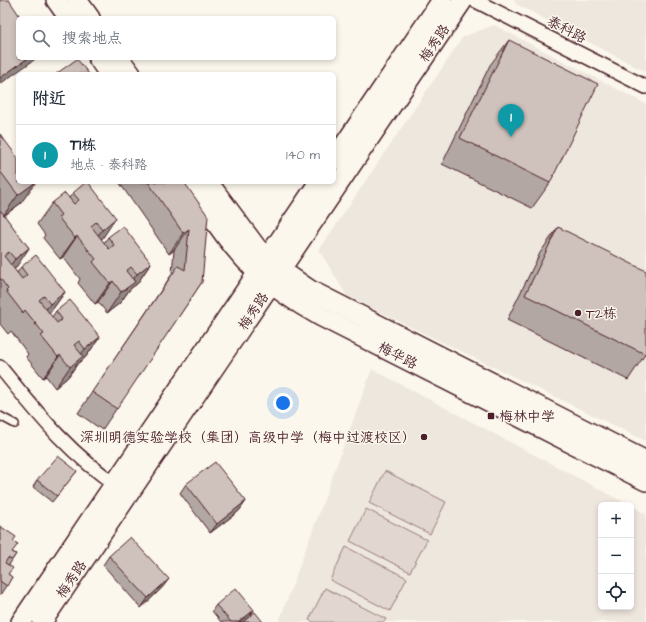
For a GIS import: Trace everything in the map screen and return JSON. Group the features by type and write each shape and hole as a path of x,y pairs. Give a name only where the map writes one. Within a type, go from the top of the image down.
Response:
{"street":[{"path":"56,0 68,16"},
{"path":"77,0 89,16"},
{"name":"梅秀路","path":"336,157 442,0"},
{"name":"梅秀路","path":"336,177 463,0"},
{"name":"泰科路","path":"474,0 646,87"},
{"path":"99,60 108,72"},
{"path":"120,60 130,72"},
{"name":"梅华路","path":"188,184 237,250 269,271 322,296 646,461"},
{"name":"梅华路","path":"209,184 249,238 269,271 298,303 320,316 646,481"},
{"name":"梅秀路","path":"269,271 318,184"},
{"name":"梅秀路","path":"42,622 122,489 269,271 331,184"},
{"path":"0,367 40,417 61,439 94,469 122,489"},
{"name":"梅秀路","path":"21,622 122,489"}],"lane":[{"path":"0,416 15,424"}],"shaded area":[{"path":"514,0 646,0 646,72 516,4"},
{"path":"494,25 646,104 646,441 347,296 319,250 463,37"},
{"name":"深圳明德实验学校（集团）高级中学（梅中过渡校区）","path":"372,369 623,502 598,502 598,610 634,610 634,508 646,514 646,622 279,622"},
{"path":"385,471 446,502 430,534 369,503"},
{"path":"366,509 427,540 410,572 350,541"},
{"path":"346,547 407,578 390,611 330,580"},
{"path":"325,588 386,619 384,622 313,622 309,620"}],"building":[{"path":"0,0 9,0 20,16 16,16 16,60 25,60 0,78"},
{"path":"509,40 598,84 550,183 460,138"},
{"path":"78,60 87,72 59,72"},
{"path":"0,134 16,155 16,184 33,184 18,195 0,171"},
{"path":"84,184 90,184 116,218 102,230 96,222 91,226 109,249 114,245 108,237 123,226 151,263 137,274 131,267 126,271 135,282 121,292 113,281 110,283 93,262 96,259 77,236 75,238 58,217 61,215 52,203 65,193 74,204 79,200 73,193"},
{"path":"149,184 185,184 208,216 202,282 117,409 92,392 178,266 185,270 189,229 183,233"},
{"path":"0,211 29,248 15,259 9,252 4,256 22,279 27,275 21,267 36,255 65,292 50,304 44,296 39,300 57,323 62,319 56,311 70,300 100,337 85,349 79,341 74,345 83,356 70,367 60,355 58,357 41,336 44,334 25,310 23,313 6,291 8,289 0,278"},
{"path":"558,227 646,271 645,354 525,295"},
{"path":"58,456 77,471 57,496 37,480"},
{"path":"215,462 246,501 217,524 186,484"},
{"path":"0,526 16,537 13,541 18,544 12,552 16,554 12,560 8,558 5,563 13,568 8,574 12,577 7,586 0,581"},
{"path":"130,537 169,579 148,598 109,556"},
{"path":"236,588 254,610 239,622 231,622 216,605"},
{"path":"255,612 263,622 243,622"}],"place":[{"name":"T1栋","path":"511,137"},
{"name":"T2栋","path":"578,313"},
{"name":"梅林中学","path":"491,416"},
{"name":"深圳明德实验学校（集团）高级中学（梅中过渡校区）","path":"424,437"}]}
